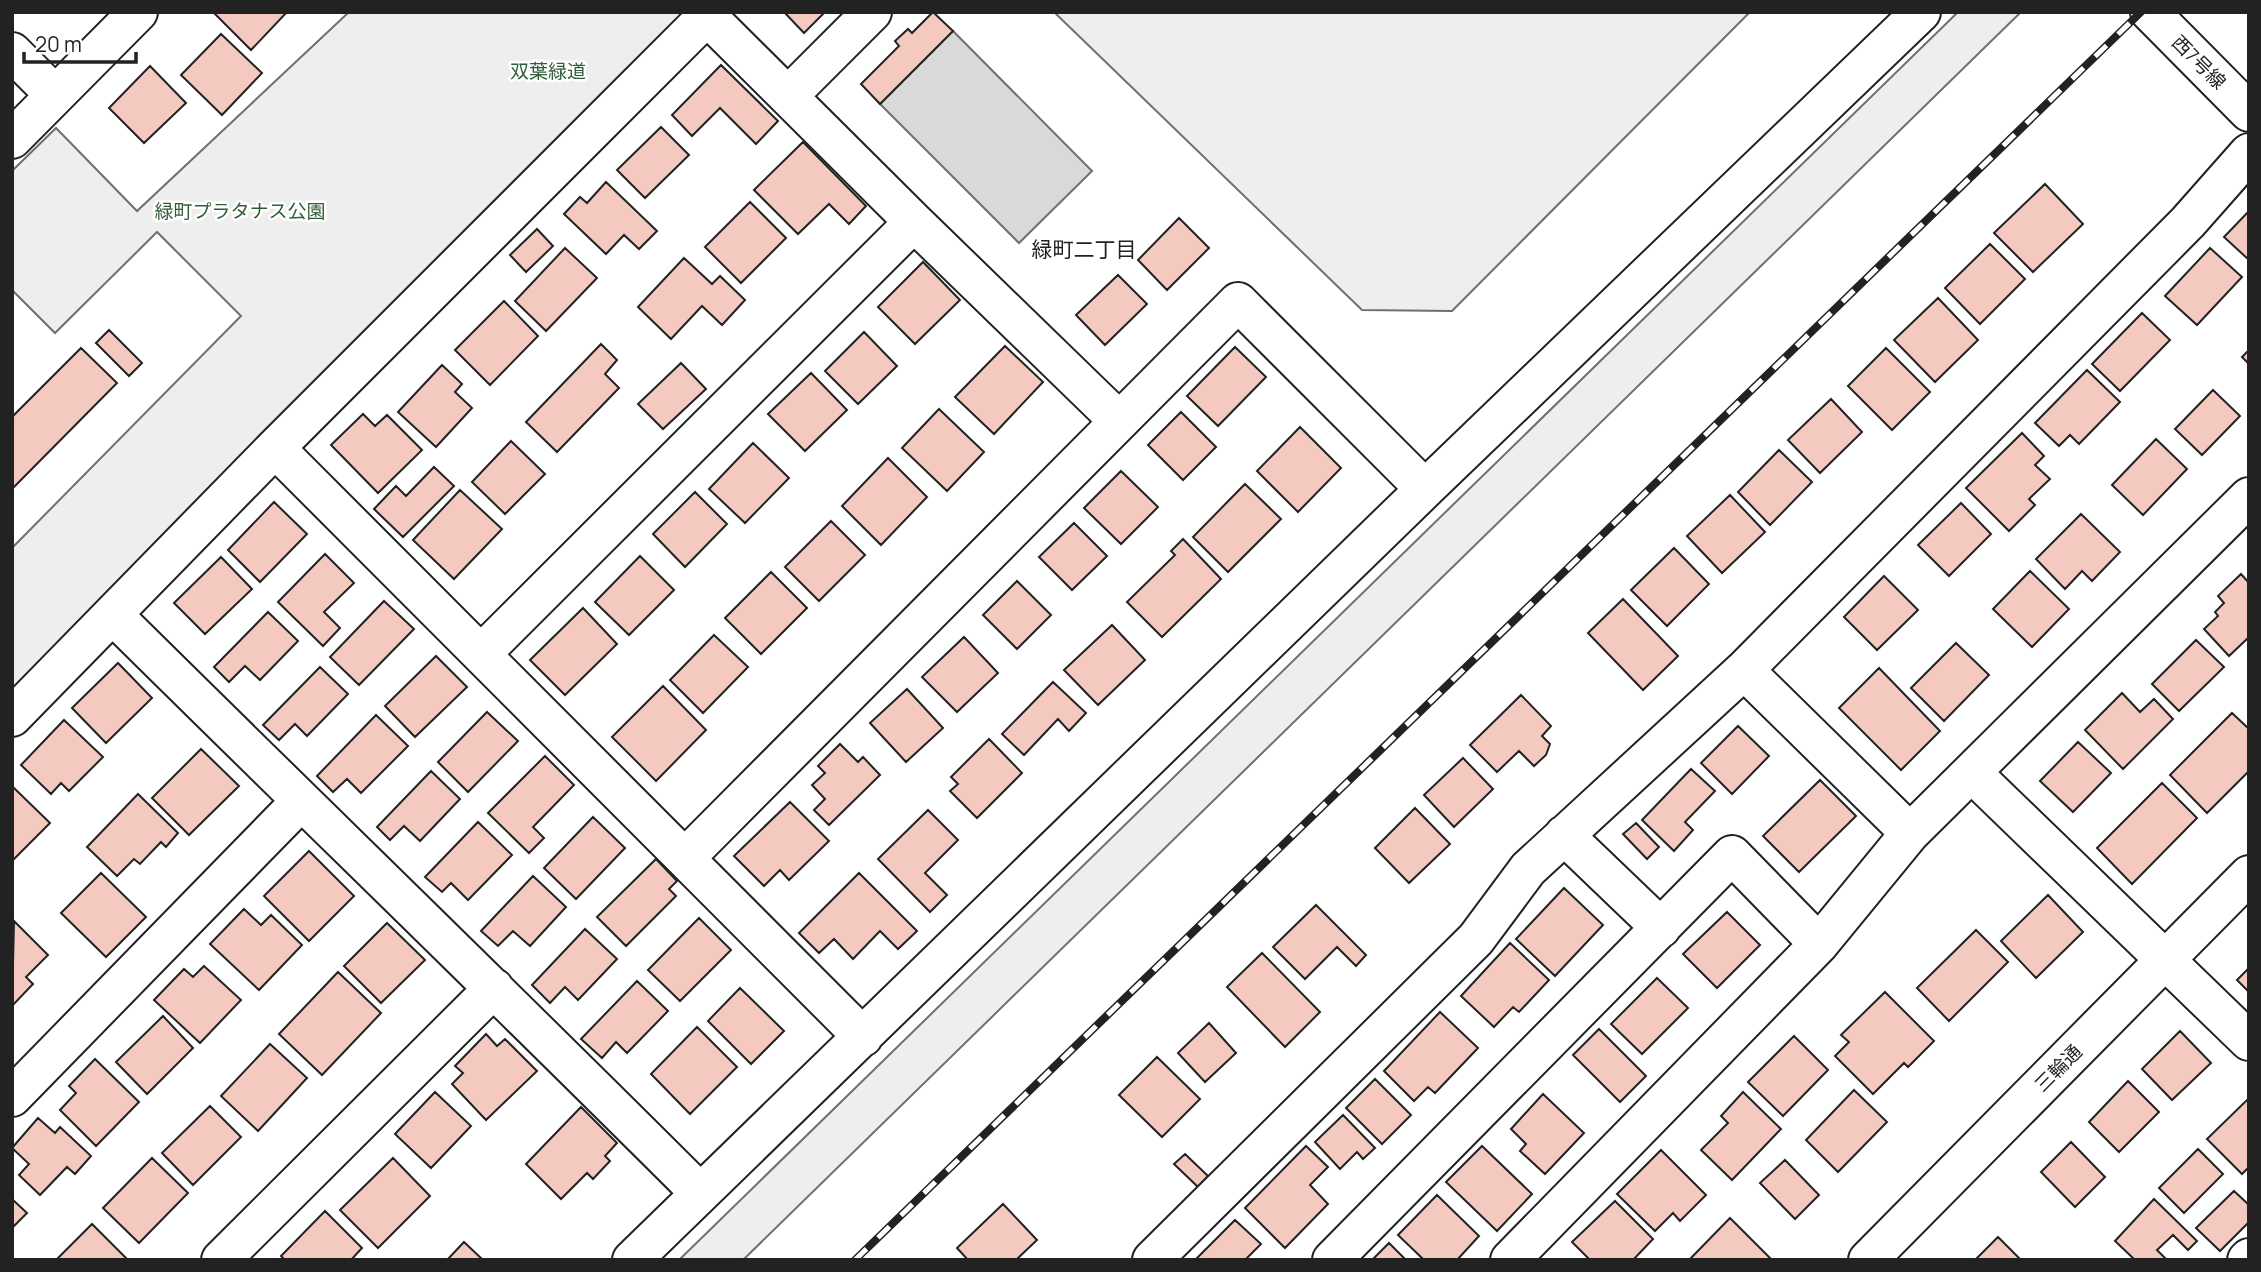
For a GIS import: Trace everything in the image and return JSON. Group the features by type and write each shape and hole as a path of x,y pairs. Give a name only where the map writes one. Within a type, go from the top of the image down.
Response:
{"street":[{"path":"12,139 138,12"},
{"path":"788,96 872,12"},
{"path":"632,1260 1425,489 1921,12"},
{"name":"西7号線","path":"2150,12 2249,112"},
{"path":"12,717 275,448 706,16 1118,420"},
{"path":"12,52 55,95"},
{"path":"1152,1260 1476,939 1528,869 1744,670 2188,222 2249,153"},
{"path":"482,653 914,222"},
{"path":"685,858 1238,302 1425,489"},
{"path":"275,448 863,1037"},
{"path":"1510,1260 1819,944 1910,834 2249,497"},
{"path":"113,615 700,1193"},
{"path":"1744,670 1910,834"},
{"path":"1972,773 2249,1041"},
{"path":"12,1097 301,801"},
{"path":"1564,835 1661,928"},
{"path":"1332,1260 1732,855 1819,944"},
{"name":"三輪通","path":"1868,1260 2249,875"},
{"path":"221,1260 494,988"}],"green space":[{"path":"349,12 689,12 12,689 12,548 241,316 157,232 55,333 12,290 12,171 56,128 137,211"},
{"path":"1054,12 1750,12 1452,311 1362,310"},
{"path":"1958,12 2021,12 743,1260 679,1260"}],"shaded area":[{"path":"953,31 1092,171 1019,243 880,104"}],"building":[{"path":"213,12 287,12 251,50"},
{"path":"784,12 825,12 804,33"},
{"path":"933,12 953,31 880,104 861,84 899,46 895,41 908,29 912,33"},
{"path":"221,34 262,73 222,115 181,75"},
{"path":"721,65 778,121 756,144 720,108 692,136 672,115"},
{"path":"150,66 186,103 144,143 109,108"},
{"path":"661,127 689,155 645,198 617,170"},
{"path":"803,142 866,206 849,224 829,204 798,234 754,190"},
{"path":"606,182 657,231 639,249 624,235 606,254 564,214 580,197 587,203"},
{"path":"2045,184 2083,224 2033,272 1994,233"},
{"path":"750,202 786,238 741,283 705,247"},
{"path":"2249,211 2249,260 2224,237"},
{"path":"1179,218 1209,248 1167,290 1138,260"},
{"path":"537,229 553,246 526,272 510,255"},
{"path":"1990,244 2025,279 1980,324 1945,288"},
{"path":"565,248 597,278 546,331 515,301"},
{"path":"2210,248 2242,277 2197,325 2165,296"},
{"path":"684,258 712,284 720,276 745,300 722,325 702,306 671,339 638,307"},
{"path":"923,262 960,300 915,344 878,307"},
{"path":"1118,275 1147,304 1105,345 1076,315"},
{"path":"1938,298 1978,340 1935,382 1894,340"},
{"path":"504,301 538,336 490,385 455,350"},
{"path":"2142,313 2170,340 2120,391 2092,364"},
{"path":"109,330 142,363 129,376 96,343"},
{"path":"864,332 897,366 858,404 825,371"},
{"path":"601,344 617,360 605,374 619,388 557,452 526,422"},
{"path":"1005,346 1043,382 994,434 955,397"},
{"path":"1235,347 1266,377 1218,426 1187,396"},
{"path":"81,348 117,383 12,489 12,417"},
{"path":"1886,348 1930,392 1892,430 1848,386"},
{"path":"2249,350 2249,364 2242,357"},
{"path":"681,363 706,389 663,429 638,404"},
{"path":"442,365 462,384 455,392 472,408 436,447 398,412"},
{"path":"2087,370 2120,402 2079,444 2070,435 2059,446 2035,423"},
{"path":"811,373 847,410 805,451 768,414"},
{"path":"2213,390 2240,416 2202,455 2175,429"},
{"path":"1831,399 1862,432 1820,473 1788,440"},
{"path":"939,409 984,452 947,491 902,448"},
{"path":"1181,412 1216,447 1183,480 1148,445"},
{"path":"363,414 375,426 387,415 422,450 378,493 331,445"},
{"path":"1300,427 1341,468 1298,512 1257,471"},
{"path":"2022,433 2044,456 2035,465 2050,479 2029,499 2035,505 2009,531 1966,488"},
{"path":"2156,439 2187,469 2143,515 2112,485"},
{"path":"511,441 545,474 505,514 472,482"},
{"path":"753,443 789,478 745,523 709,489"},
{"path":"1779,450 1812,482 1770,525 1738,492"},
{"path":"888,458 927,497 881,545 842,506"},
{"path":"434,467 454,486 403,537 374,509 396,486 406,496"},
{"path":"1121,471 1158,507 1121,544 1084,508"},
{"path":"1245,484 1281,519 1228,572 1193,537"},
{"path":"460,490 502,529 454,579 413,540"},
{"path":"695,492 727,524 685,567 653,534"},
{"path":"1730,495 1765,532 1722,573 1687,536"},
{"path":"274,502 307,534 260,582 228,550"},
{"path":"1961,503 1991,534 1949,576 1918,545"},
{"path":"2081,514 2120,552 2092,581 2082,571 2065,589 2036,559"},
{"path":"831,521 865,555 819,601 785,567"},
{"path":"1074,523 1107,556 1072,590 1039,557"},
{"path":"1183,539 1221,579 1162,637 1127,602 1175,555 1171,551"},
{"path":"1674,548 1709,584 1667,626 1631,590"},
{"path":"325,554 354,583 324,612 340,628 323,646 278,602"},
{"path":"640,556 674,590 629,635 595,602"},
{"path":"221,557 252,589 205,634 174,603"},
{"path":"2030,571 2069,609 2032,647 1993,609"},
{"path":"771,572 807,608 761,654 725,618"},
{"path":"2241,574 2249,583 2249,637 2229,656 2204,629 2218,616 2215,612 2224,603 2218,596"},
{"path":"1884,576 1918,610 1877,650 1844,617"},
{"path":"1017,581 1051,615 1017,649 983,615"},
{"path":"1623,599 1678,656 1643,690 1588,633"},
{"path":"384,601 414,629 359,685 330,657"},
{"path":"583,608 617,644 565,695 530,660"},
{"path":"268,612 298,641 260,680 245,666 229,682 214,667"},
{"path":"1112,625 1145,660 1098,705 1064,670"},
{"path":"714,635 748,667 703,713 670,680"},
{"path":"964,637 998,673 957,712 922,677"},
{"path":"2196,640 2224,667 2179,711 2152,684"},
{"path":"1956,643 1989,675 1944,721 1911,688"},
{"path":"436,656 467,687 415,737 385,706"},
{"path":"118,663 152,698 106,743 72,708"},
{"path":"320,667 348,694 307,736 295,724 279,740 263,725"},
{"path":"1879,668 1940,731 1901,770 1839,708"},
{"path":"1053,682 1086,713 1069,731 1058,719 1024,755 1002,734"},
{"path":"663,686 706,730 656,781 612,737"},
{"path":"907,689 943,728 906,762 870,723"},
{"path":"2122,693 2140,712 2154,699 2173,719 2123,769 2085,730"},
{"path":"1521,695 1551,726 1542,736 1550,744 1546,755 1534,766 1519,751 1497,772 1470,745"},
{"path":"487,712 518,741 468,792 438,762"},
{"path":"2232,713 2249,729 2249,771 2207,813 2170,775"},
{"path":"376,715 408,746 361,793 347,779 333,792 317,776"},
{"path":"64,720 103,757 69,791 61,783 51,794 21,765"},
{"path":"1738,726 1769,756 1732,794 1701,763"},
{"path":"989,739 1022,773 977,818 950,791 958,784 951,777"},
{"path":"2078,742 2111,773 2073,812 2040,781"},
{"path":"840,744 858,762 863,757 880,775 829,825 814,810 825,799 812,785 825,773 818,766"},
{"path":"201,749 239,786 189,835 152,798"},
{"path":"545,756 574,785 533,827 544,838 529,853 488,813"},
{"path":"1463,758 1493,789 1454,827 1424,795"},
{"path":"1691,769 1715,791 1685,822 1693,830 1674,851 1642,820"},
{"path":"431,771 460,799 420,841 404,826 390,840 377,827"},
{"path":"1820,780 1856,816 1799,872 1763,836"},
{"path":"2162,783 2197,818 2132,884 2097,848"},
{"path":"14,788 50,823 12,861 12,790"},
{"path":"138,794 178,833 166,847 161,842 140,864 134,859 117,876 87,847"},
{"path":"790,802 829,841 789,880 780,870 764,886 734,856"},
{"path":"1415,808 1450,844 1409,883 1375,848"},
{"path":"928,810 958,840 925,873 947,895 930,912 878,859"},
{"path":"593,817 625,848 576,899 544,868"},
{"path":"478,822 512,855 468,900 451,883 442,892 425,877"},
{"path":"1636,823 1659,847 1647,859 1623,834"},
{"path":"309,851 354,896 309,941 264,896"},
{"path":"656,859 677,881 669,889 676,896 626,946 597,917"},
{"path":"101,873 146,917 106,957 61,913"},
{"path":"859,873 917,931 898,949 880,931 853,959 834,939 819,953 799,933"},
{"path":"533,876 566,907 530,946 513,931 498,946 481,931"},
{"path":"1564,888 1603,925 1555,976 1516,939"},
{"path":"2048,895 2083,932 2036,978 2001,941"},
{"path":"1316,905 1366,955 1356,966 1337,947 1305,979 1273,947"},
{"path":"244,909 261,925 271,915 302,945 259,990 210,944"},
{"path":"1727,912 1760,945 1717,988 1683,954"},
{"path":"699,918 731,950 680,1001 648,970"},
{"path":"14,921 48,955 26,977 33,984 12,1006"},
{"path":"387,923 425,960 381,1003 344,966"},
{"path":"585,929 617,959 578,1000 565,987 550,1003 532,985"},
{"path":"1976,930 2008,962 1949,1021 1917,988"},
{"path":"1510,943 1549,980 1519,1012 1513,1007 1494,1027 1461,996"},
{"path":"1262,953 1320,1012 1285,1047 1227,987"},
{"path":"204,966 241,1000 200,1043 154,1000 184,969 193,977"},
{"path":"2249,968 2249,992 2237,980"},
{"path":"338,972 381,1013 322,1075 279,1034"},
{"path":"1657,978 1688,1008 1642,1054 1611,1024"},
{"path":"637,981 668,1011 627,1053 616,1042 602,1058 581,1039"},
{"path":"740,988 784,1031 751,1064 708,1021"},
{"path":"1885,992 1934,1041 1908,1067 1904,1063 1873,1094 1835,1056 1849,1042 1841,1035"},
{"path":"1440,1012 1478,1048 1435,1093 1428,1087 1414,1101 1384,1071"},
{"path":"163,1016 193,1048 147,1094 116,1062"},
{"path":"1209,1023 1236,1053 1205,1082 1178,1053"},
{"path":"697,1027 737,1067 690,1114 651,1074"},
{"path":"1599,1029 1646,1076 1620,1102 1573,1055"},
{"path":"2180,1031 2211,1063 2172,1100 2142,1069"},
{"path":"486,1034 497,1046 505,1039 537,1071 486,1120 452,1084 463,1073 455,1066"},
{"path":"1794,1036 1828,1070 1783,1116 1748,1082"},
{"path":"270,1044 307,1078 258,1131 221,1096"},
{"path":"1157,1057 1200,1099 1162,1137 1119,1095"},
{"path":"95,1059 139,1102 96,1146 60,1110 76,1093 69,1086"},
{"path":"1375,1079 1411,1115 1382,1144 1346,1108"},
{"path":"2128,1081 2159,1112 2119,1152 2089,1122"},
{"path":"1854,1090 1887,1122 1838,1172 1806,1140"},
{"path":"435,1092 471,1126 431,1168 395,1134"},
{"path":"1743,1092 1781,1129 1732,1180 1701,1150 1728,1123 1721,1116"},
{"path":"1543,1094 1584,1133 1545,1174 1520,1151 1526,1144 1511,1129"},
{"path":"2249,1098 2249,1167 2242,1174 2207,1139"},
{"path":"210,1106 241,1137 193,1185 162,1153"},
{"path":"581,1107 617,1143 605,1156 610,1161 593,1179 587,1173 561,1199 526,1164"},
{"path":"1343,1115 1375,1148 1363,1159 1357,1152 1340,1169 1315,1142"},
{"path":"38,1118 55,1133 60,1127 91,1156 75,1174 67,1167 40,1195 19,1175 29,1164 12,1148"},
{"path":"2071,1142 2105,1177 2075,1207 2041,1172"},
{"path":"1306,1146 1328,1167 1310,1185 1328,1204 1285,1248 1245,1208"},
{"path":"1482,1146 1532,1194 1497,1231 1446,1182"},
{"path":"2198,1149 2223,1174 2184,1213 2159,1188"},
{"path":"1661,1150 1706,1195 1680,1221 1673,1213 1655,1231 1617,1194"},
{"path":"1185,1154 1208,1176 1198,1187 1174,1164"},
{"path":"152,1158 188,1193 139,1243 103,1208"},
{"path":"393,1158 430,1196 378,1248 340,1210"},
{"path":"1785,1160 1819,1195 1795,1219 1760,1183"},
{"path":"2234,1191 2249,1205 2249,1222 2220,1251 2196,1228"},
{"path":"1437,1195 1479,1236 1457,1260 1424,1260 1398,1235"},
{"path":"12,1199 27,1213 12,1228"},
{"path":"2154,1199 2197,1241 2188,1250 2173,1235 2157,1250 2167,1260 2135,1260 2115,1241"},
{"path":"1615,1201 1653,1239 1633,1260 1590,1260 1572,1242"},
{"path":"1003,1204 1037,1240 1016,1260 968,1260 957,1248"},
{"path":"325,1211 362,1248 351,1260 285,1260 281,1256"},
{"path":"1730,1218 1772,1260 1689,1260"},
{"path":"1235,1220 1261,1244 1245,1260 1195,1260"},
{"path":"92,1224 128,1260 56,1260"},
{"path":"1998,1237 2021,1260 1975,1260"},
{"path":"464,1242 483,1260 447,1260"},
{"path":"1389,1243 1406,1260 1372,1260"}],"railway":[{"path":"855,1260 2141,12"}],"district":[{"name":"緑町二丁目","path":"1084,249"}],"park label":[{"name":"双葉緑道","path":"548,71"},
{"name":"緑町プラタナス公園","path":"240,211"}]}
